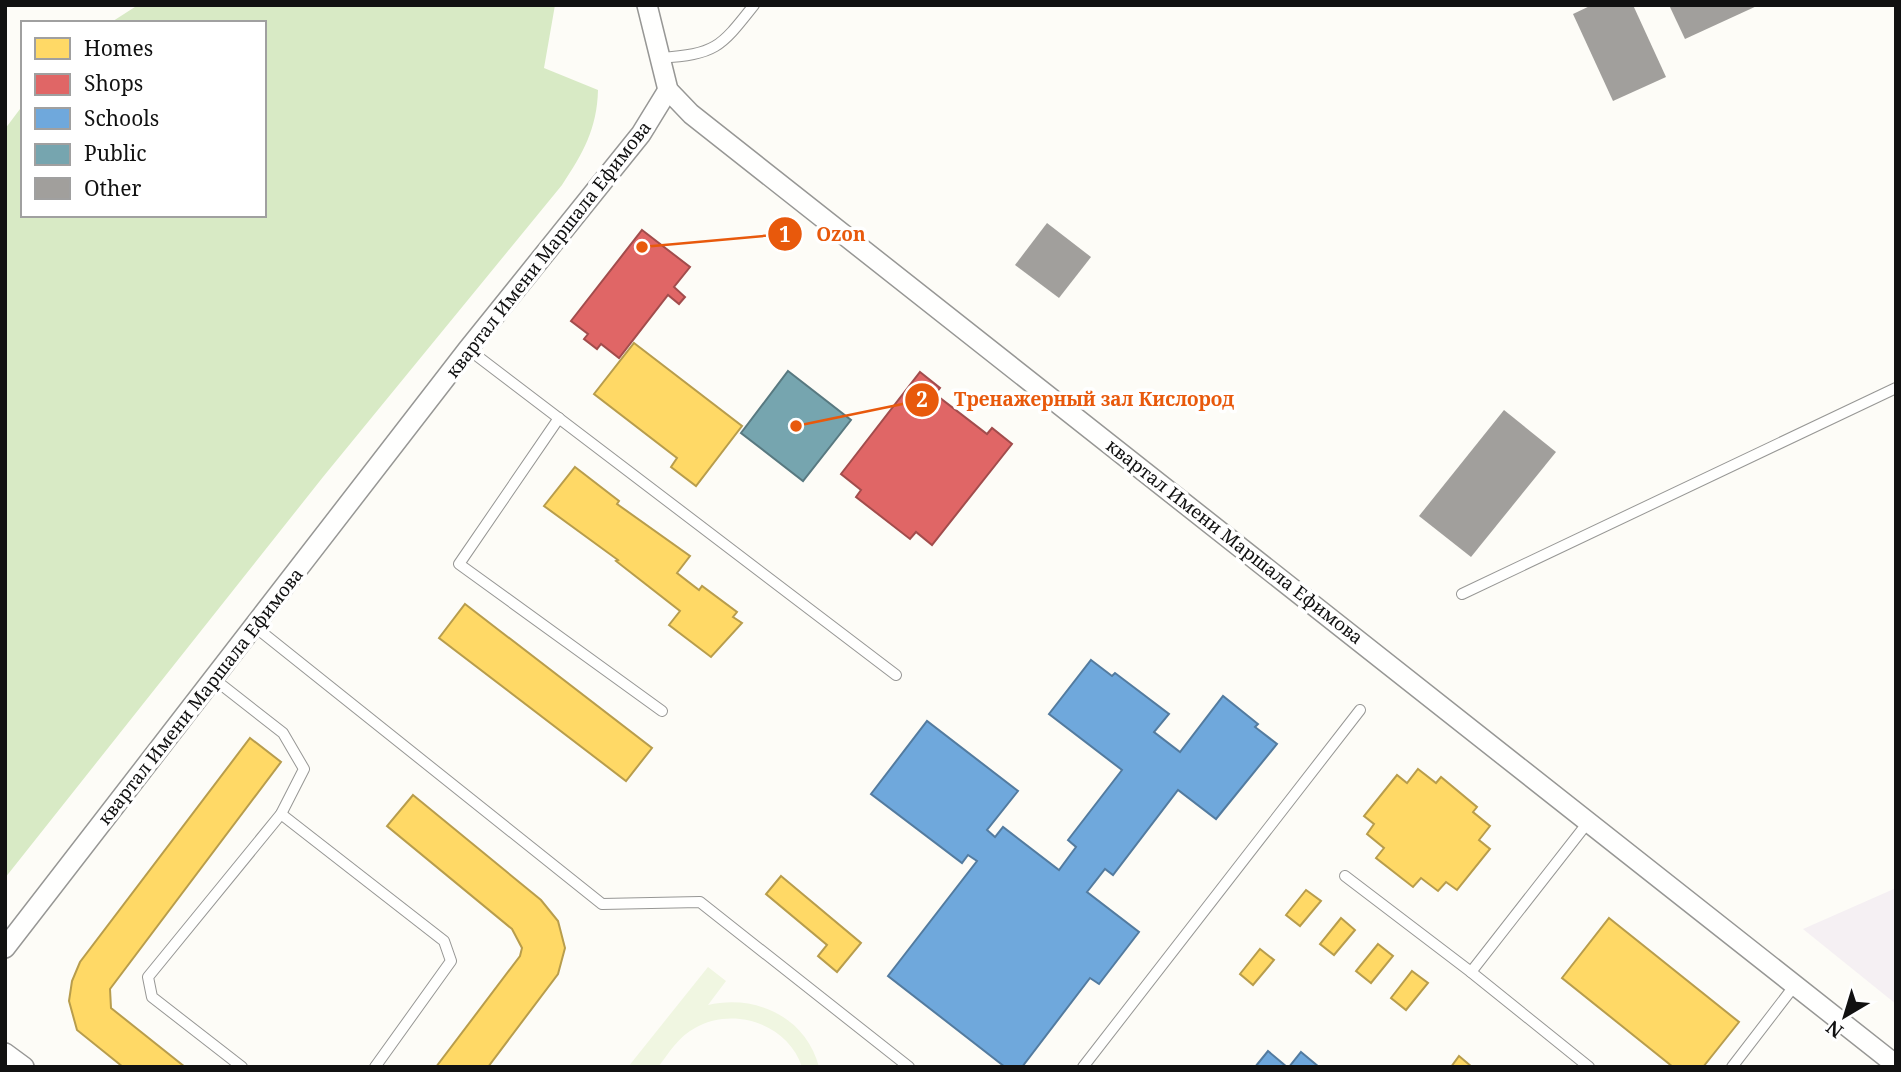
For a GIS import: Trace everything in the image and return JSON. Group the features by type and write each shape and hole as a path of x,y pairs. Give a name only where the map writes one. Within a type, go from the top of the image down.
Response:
{"street":[{"path":"647,5 668,90"},
{"name":"квартал Имени Маршала Ефимова","path":"5,948 468,349 641,134 668,90 691,114 1896,1065"},
{"path":"5,1053 23,1067"}],"lane":[{"path":"660,58 710,51 725,41 754,5"},
{"path":"468,349 895,675"},
{"path":"1462,594 1896,388"},
{"path":"559,418 459,564 663,711"},
{"path":"254,626 603,904 700,902 909,1067"},
{"path":"214,679 283,733 304,769 281,814 148,977 152,997 242,1067"},
{"path":"1083,1067 1360,710"},
{"path":"281,814 444,941 451,961 375,1067"},
{"path":"1471,972 1589,821"},
{"path":"1345,876 1589,1067"},
{"path":"1732,1067 1794,985"}],"shaded area":[{"path":"1896,888 1896,1004 1803,929"}],"green space":[{"path":"138,5 555,5 544,68 598,90 597,104 588,140 562,185 323,477 5,878 5,129 21,108 21,217 266,217 266,21 113,21"},
{"path":"708,967 726,981 708,1005 744,1003 777,1013 803,1035 819,1067 802,1067 795,1052 772,1030 742,1019 726,1019 689,1031 658,1067 628,1067"}],"building: Homes":[{"path":"634,343 742,426 696,486 671,467 677,458 594,394"},
{"path":"575,467 619,501 617,504 690,556 677,573 699,590 702,586 737,612 733,617 742,623 711,657 669,625 680,611 616,561 618,560 544,506"},
{"path":"465,604 652,748 626,781 439,638"},
{"path":"250,738 281,762 110,989 111,1008 185,1067 123,1067 77,1030 69,1001 72,981 80,962"},
{"path":"1418,769 1436,783 1441,777 1477,807 1473,812 1490,826 1479,840 1490,849 1457,890 1446,882 1438,891 1421,878 1413,887 1376,858 1384,848 1367,834 1374,824 1364,816 1397,775 1407,783"},
{"path":"413,795 541,900 558,921 565,948 558,974 488,1067 436,1067 520,956 522,948 512,929 387,826"},
{"path":"781,876 861,943 837,972 818,956 827,945 766,894"},
{"path":"1306,890 1321,901 1300,926 1286,915"},
{"path":"1341,918 1355,930 1334,955 1320,944"},
{"path":"1609,918 1739,1022 1703,1067 1673,1067 1562,978"},
{"path":"1378,944 1393,956 1371,983 1356,971"},
{"path":"1260,949 1274,960 1253,985 1240,974"},
{"path":"1412,971 1428,983 1406,1010 1391,998"},
{"path":"1459,1056 1472,1067 1451,1067"}],"building: Shops":[{"path":"642,230 690,267 674,287 685,297 679,304 668,295 619,358 601,344 597,349 584,339 588,334 571,321"},
{"path":"920,372 940,388 935,394 987,434 992,428 1012,444 932,545 916,532 910,539 856,497 861,490 841,474"}],"building: Schools":[{"path":"1091,660 1112,676 1115,673 1169,714 1154,732 1180,752 1223,696 1258,724 1255,727 1277,744 1216,819 1178,790 1113,875 1105,869 1087,892 1139,932 1099,984 1090,978 1022,1067 1005,1067 888,976 977,861 968,855 962,863 871,794 927,721 1018,791 987,830 995,837 1003,827 1059,870 1076,847 1068,840 1122,770 1049,714"},
{"path":"1268,1051 1287,1067 1255,1067"},
{"path":"1301,1052 1319,1067 1289,1067"}],"building: Public":[{"path":"788,371 851,420 803,481 741,433"}],"building: Other":[{"path":"1592,5 1633,5 1666,77 1613,101 1573,14"},
{"path":"1669,5 1759,5 1685,39"},
{"path":"1047,223 1091,257 1059,298 1015,265"},
{"path":"1504,410 1556,452 1471,557 1419,516"}],"place":[{"name":"Ozon","path":"642,247"},
{"name":"Тренажерный зал Кислород","path":"796,426"}]}
